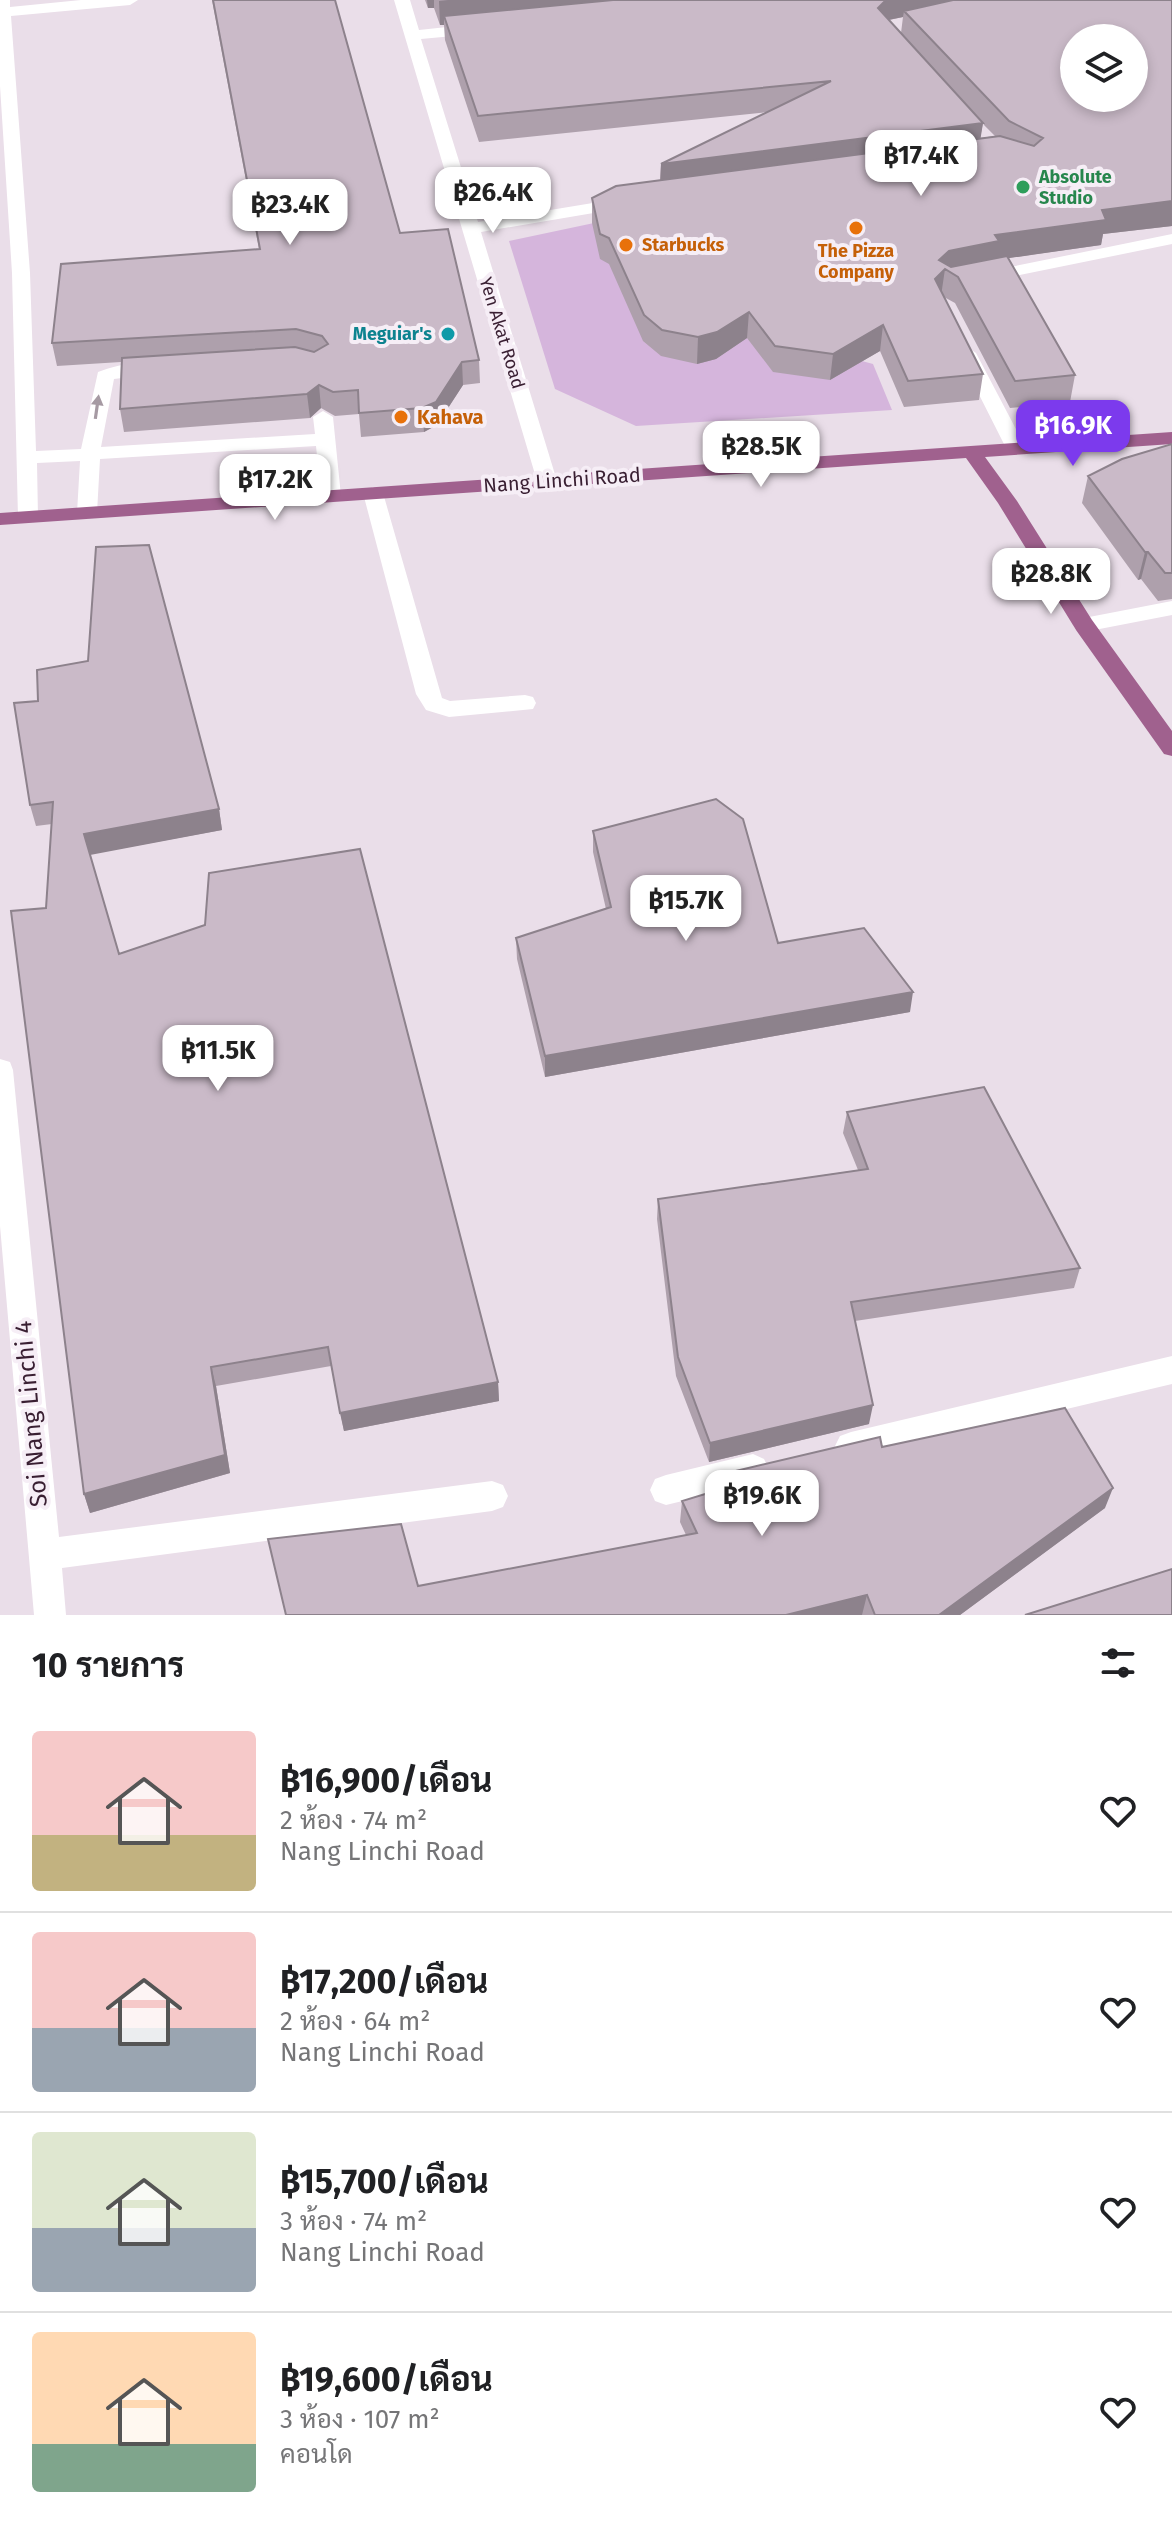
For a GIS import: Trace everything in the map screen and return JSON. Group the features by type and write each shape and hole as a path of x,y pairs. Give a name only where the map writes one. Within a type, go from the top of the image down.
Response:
{"main road":[{"name":"Nang Linchi Road","path":"0,519 1172,438"},
{"path":"972,453 1007,501 1084,625 1172,748"}],"street":[{"path":"28,517 21,273 2,8 130,0"},
{"name":"Yen Akat Road","path":"402,0 547,481"},
{"path":"414,35 491,27"},
{"path":"469,229 644,200"},
{"path":"1110,234 1127,248"},
{"path":"962,282 1172,239"},
{"path":"0,274 21,273"},
{"path":"957,331 1017,450"},
{"path":"87,513 90,454 105,376 117,371 173,368"},
{"path":"323,417 331,496"},
{"path":"266,421 266,443"},
{"path":"27,458 90,454 187,437 266,443 325,439"},
{"path":"373,493 427,694 434,704 449,709 525,703"},
{"path":"1084,625 1172,608"},
{"name":"Soi Nang Linchi 4","path":"0,1070 11,1310 50,1615"},
{"path":"819,1453 1172,1370"},
{"path":"666,1490 789,1461"},
{"path":"44,1555 492,1496"}],"shaded area":[{"path":"594,223 766,335 873,364 892,410 636,426 555,389 509,241"}],"building":[{"path":"213,0 335,0 400,233 448,229 479,360 462,362 436,402 422,408 359,413 358,390 333,392 319,385 307,394 120,409 122,358 295,347 314,352 328,344 322,336 296,329 52,343 61,264 260,249"},
{"path":"613,0 886,0 878,8 983,123 661,164 831,81 478,116 444,16"},
{"path":"953,0 1172,0 1172,201 1102,210 1106,220 995,235 999,241 949,251 939,260 951,267 1007,256 1075,375 1015,381 958,277 945,269 935,279 983,374 908,381 883,325 833,354 775,346 749,312 717,332 698,337 662,330 644,315 609,238 600,234 592,198 616,186 1000,136 1034,146 1043,138 1009,121 904,11"},
{"path":"1172,444 1172,573 1165,573 1145,552 1088,476 1122,459"},
{"path":"149,545 219,809 84,834 119,954 205,925 209,873 360,849 498,1382 340,1413 328,1347 211,1367 225,1455 84,1494 11,911 46,908 53,802 30,805 14,703 38,701 37,670 88,661 96,547"},
{"path":"716,799 743,819 778,943 864,928 913,992 545,1056 516,938 611,907 593,831"},
{"path":"984,1087 1080,1268 851,1302 873,1405 710,1443 678,1357 658,1199 868,1169 847,1112"},
{"path":"1065,1408 1113,1488 939,1615 875,1615 867,1595 786,1615 286,1615 268,1539 401,1524 418,1586 697,1533 682,1501 728,1487 723,1474 880,1437 882,1447"},
{"path":"1172,1569 1172,1615 1025,1615"}],"place":[{"name":"Absolute Studio","path":"1023,187"},
{"name":"The Pizza Company","path":"856,228"},
{"name":"Starbucks","path":"626,245"},
{"name":"Meguiar's","path":"448,334"},
{"name":"Kahava","path":"401,417"}]}
